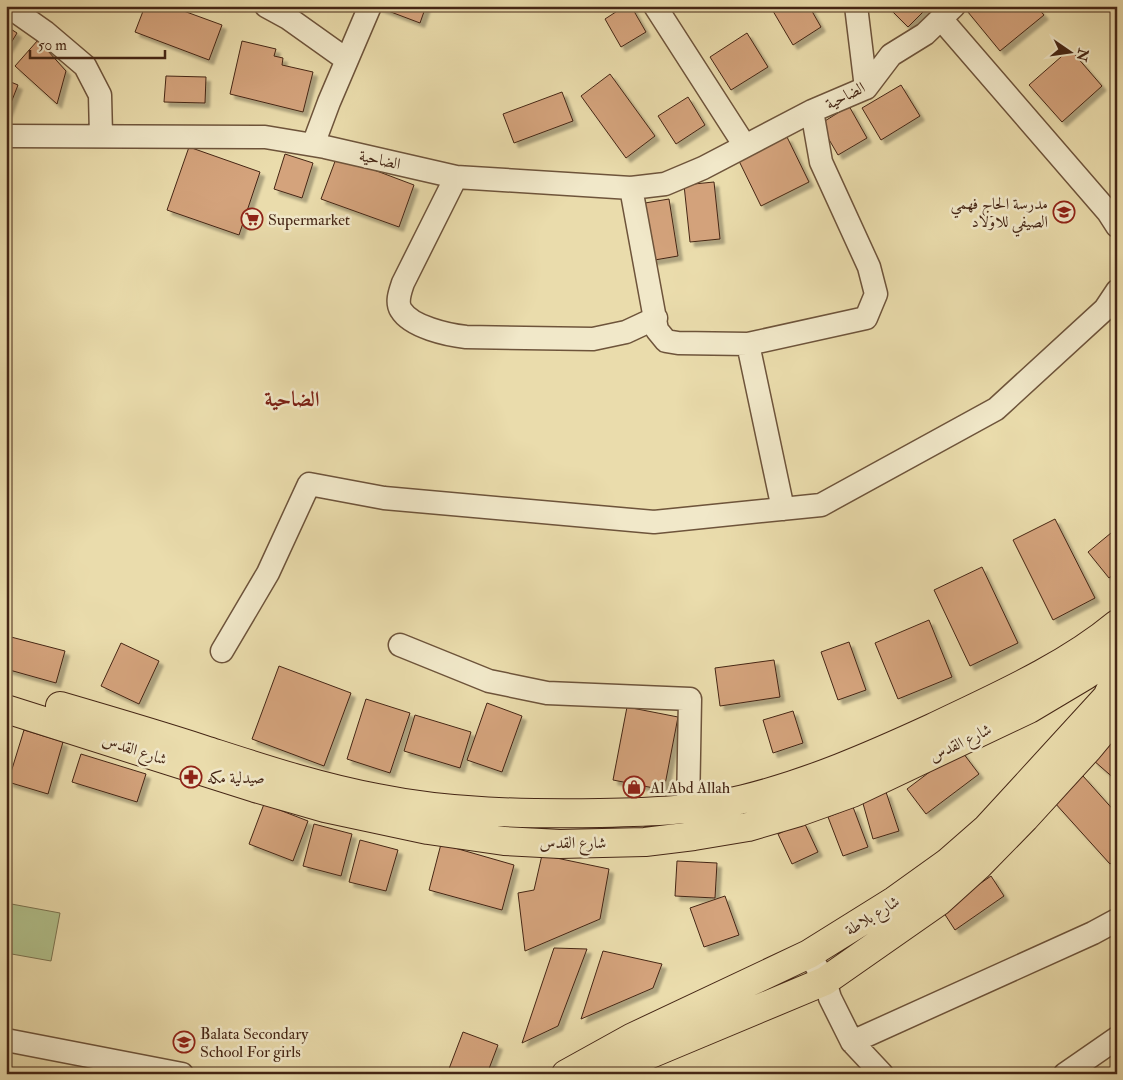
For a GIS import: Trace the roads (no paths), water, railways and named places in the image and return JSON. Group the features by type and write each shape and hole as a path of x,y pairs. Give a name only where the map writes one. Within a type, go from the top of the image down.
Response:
{"main road":[{"name":"شارع القدس","path":"6,691 139,729 300,780 377,798 448,809 553,814 664,812 742,800 825,774 907,739 1011,690 1087,646 1117,624"},
{"name":"شارع القدس","path":"6,709 255,788 325,808 428,830 504,841 560,844 645,842 748,827 799,812 852,793 1029,709 1117,654"},
{"name":"شارع بلاطة","path":"566,1074 631,1038 810,954 894,902 947,863 987,828 1106,697 1117,675"},
{"name":"شارع بلاطة","path":"616,1074 641,1058 825,981 938,902 1025,818 1117,714"}],"street":[{"path":"8,6 45,32 85,66 100,95 101,135"},
{"path":"266,6 288,18 347,60"},
{"path":"313,145 329,102 370,6"},
{"path":"655,6 745,146"},
{"path":"856,6 866,88"},
{"path":"948,13 1117,226"},
{"name":"الضاحية","path":"6,136 265,137 313,145 456,177 631,188 665,184 703,168 812,111 866,88 891,55 909,46 948,13"},
{"path":"631,188 657,330 666,341 678,343 748,344 866,318 876,294 868,267 821,162 812,111"},
{"path":"456,177 403,284 399,298 401,310 411,320 447,334 466,337 593,339 626,332 656,318"},
{"path":"222,651 268,573 309,484 384,498 654,522 821,505 996,408 1105,309 1117,291"},
{"path":"748,344 784,509"},
{"path":"400,645 489,681 547,693 690,699 688,808"},
{"path":"852,1042 1093,933 1117,920"},
{"path":"810,954 825,981 830,998 852,1042 882,1074"},
{"path":"1065,1074 1117,1038"},
{"path":"6,1040 182,1074"}],"place":[{"name":"مدرسة الحاج فهمي الصيفي للاولاد","path":"1064,212"},
{"name":"Supermarket","path":"252,219"},
{"name":"صيدلية مكه","path":"191,777"},
{"name":"Al Abd Allah","path":"634,787"},
{"name":"Balata Secondary School For girls","path":"184,1042"}],"district":[{"name":"الضاحية","path":"292,399"}]}
